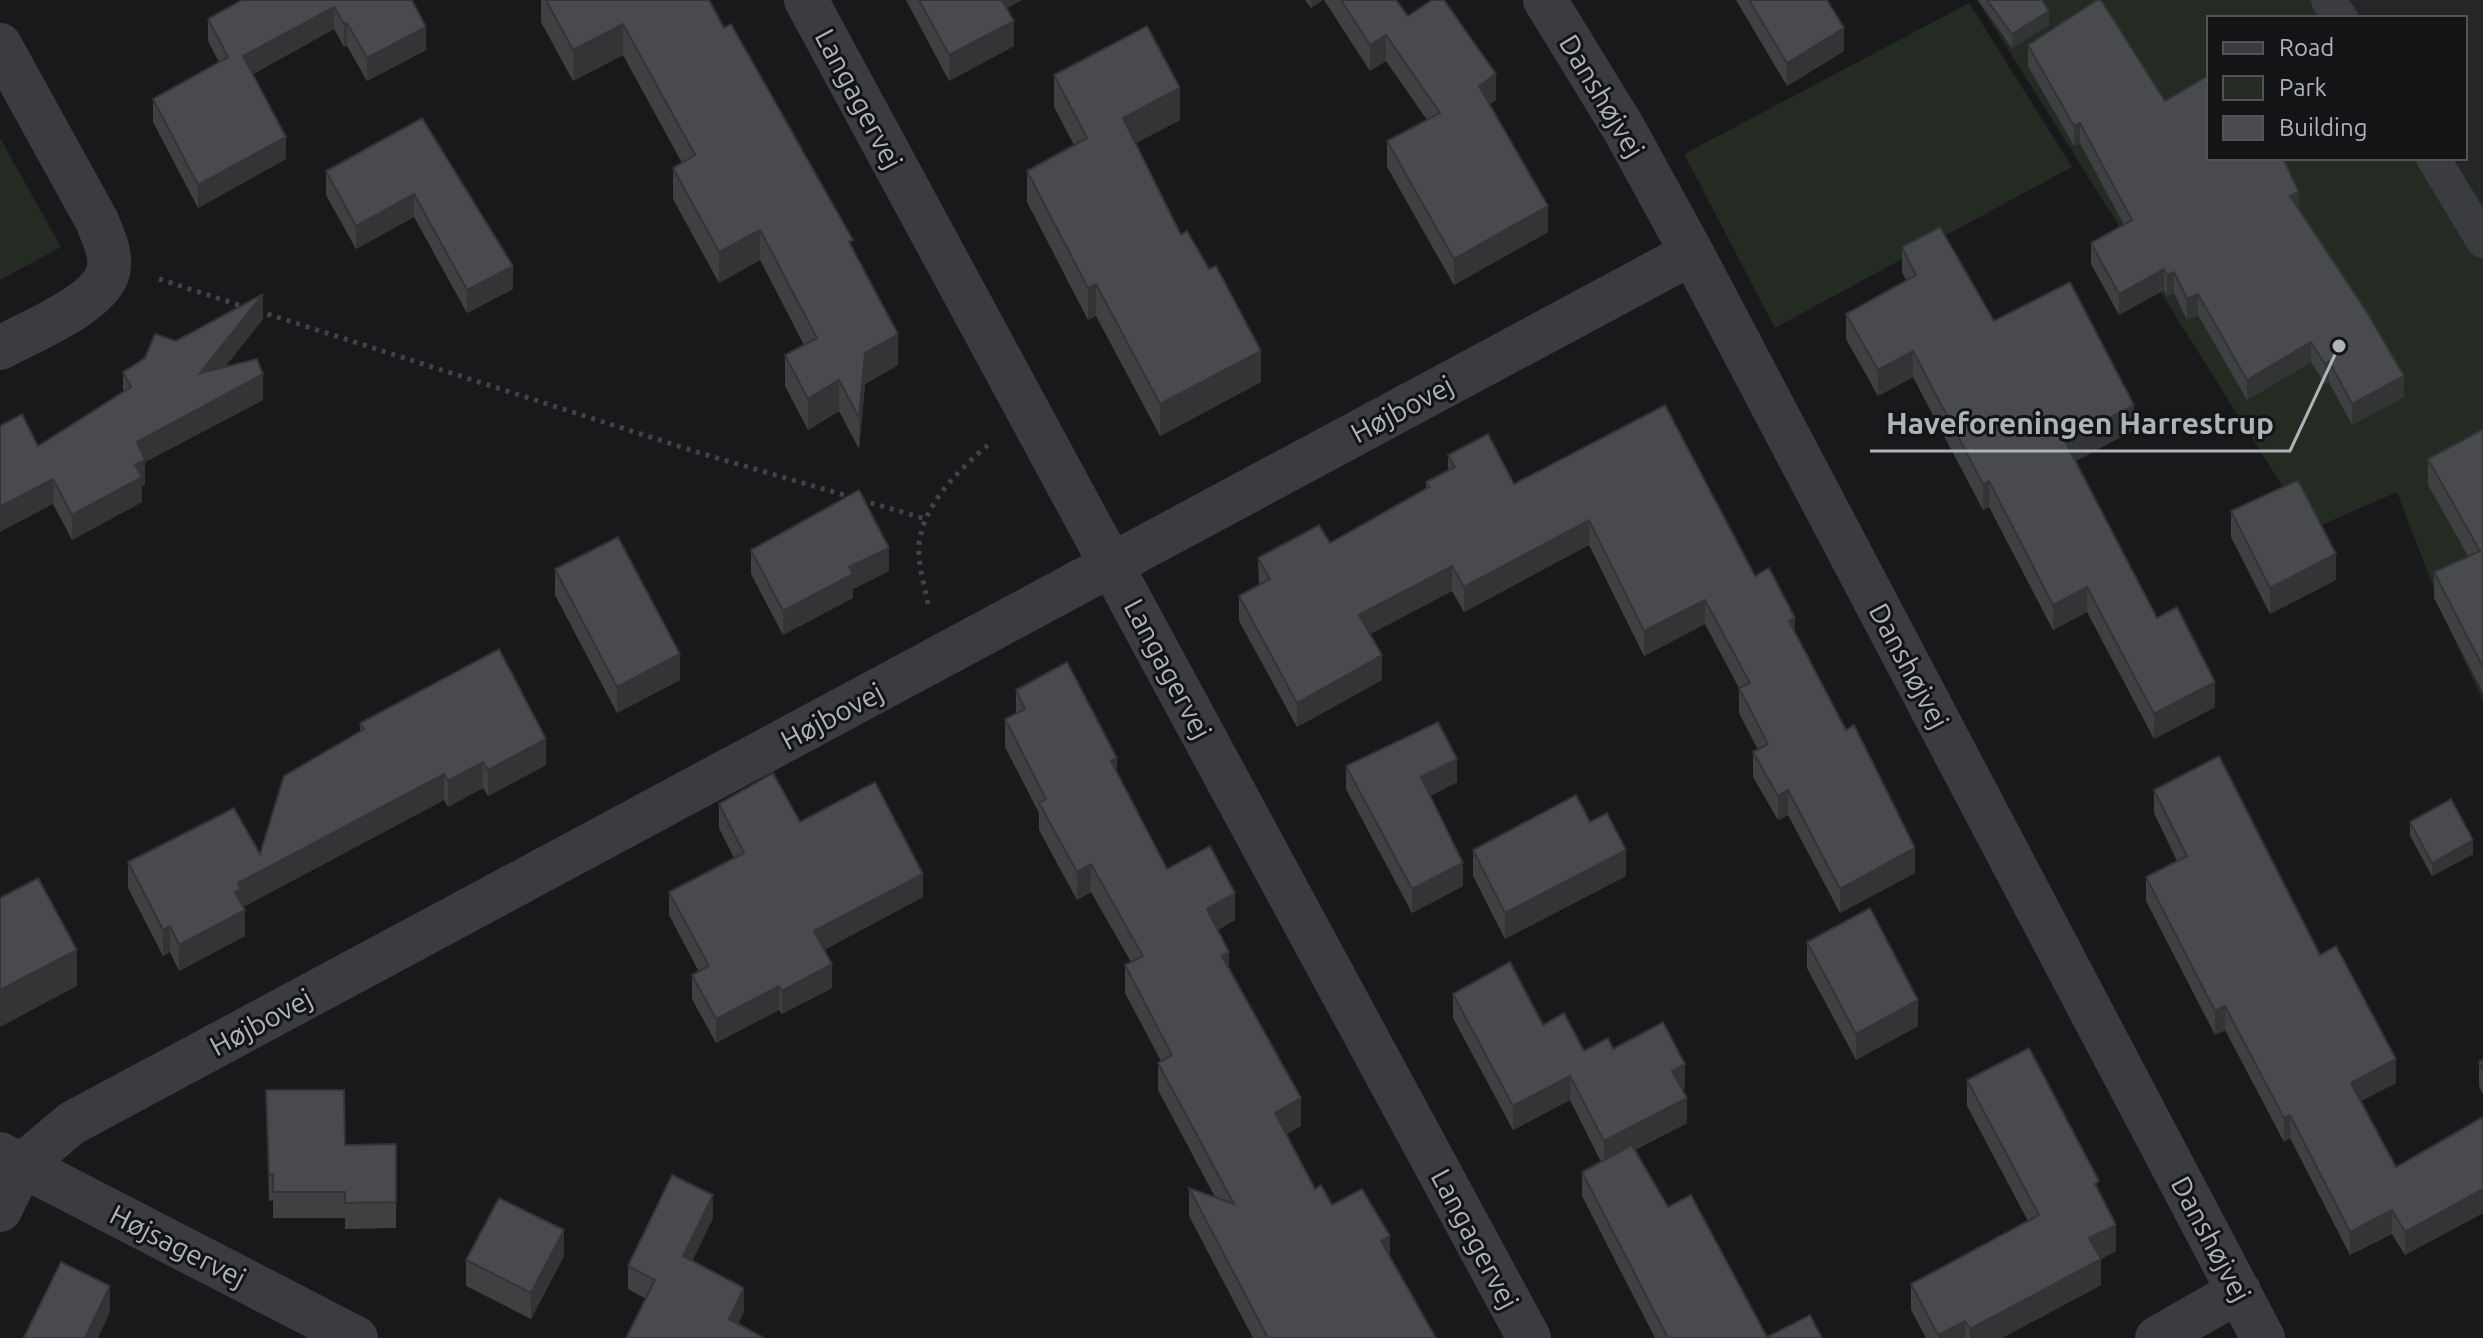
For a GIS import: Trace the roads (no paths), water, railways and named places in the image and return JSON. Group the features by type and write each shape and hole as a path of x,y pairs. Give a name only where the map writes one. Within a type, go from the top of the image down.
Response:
{"street":[{"name":"Langagervej","path":"806,0 1529,1338"},
{"name":"Danshøjvej","path":"1545,0 1624,129 1692,253 2263,1338"},
{"path":"0,45 97,221 109,249 108,273 95,294 0,348"},
{"name":"Højbovej","path":"0,1210 11,1160 72,1123 1692,253"},
{"name":"Højsagervej","path":"11,1160 356,1338"},
{"path":"2157,1338 2239,1291"}],"lane":[{"path":"2434,160 2483,241"}],"place":[{"name":"Haveforeningen Harrestrup","path":"2339,346"}]}
